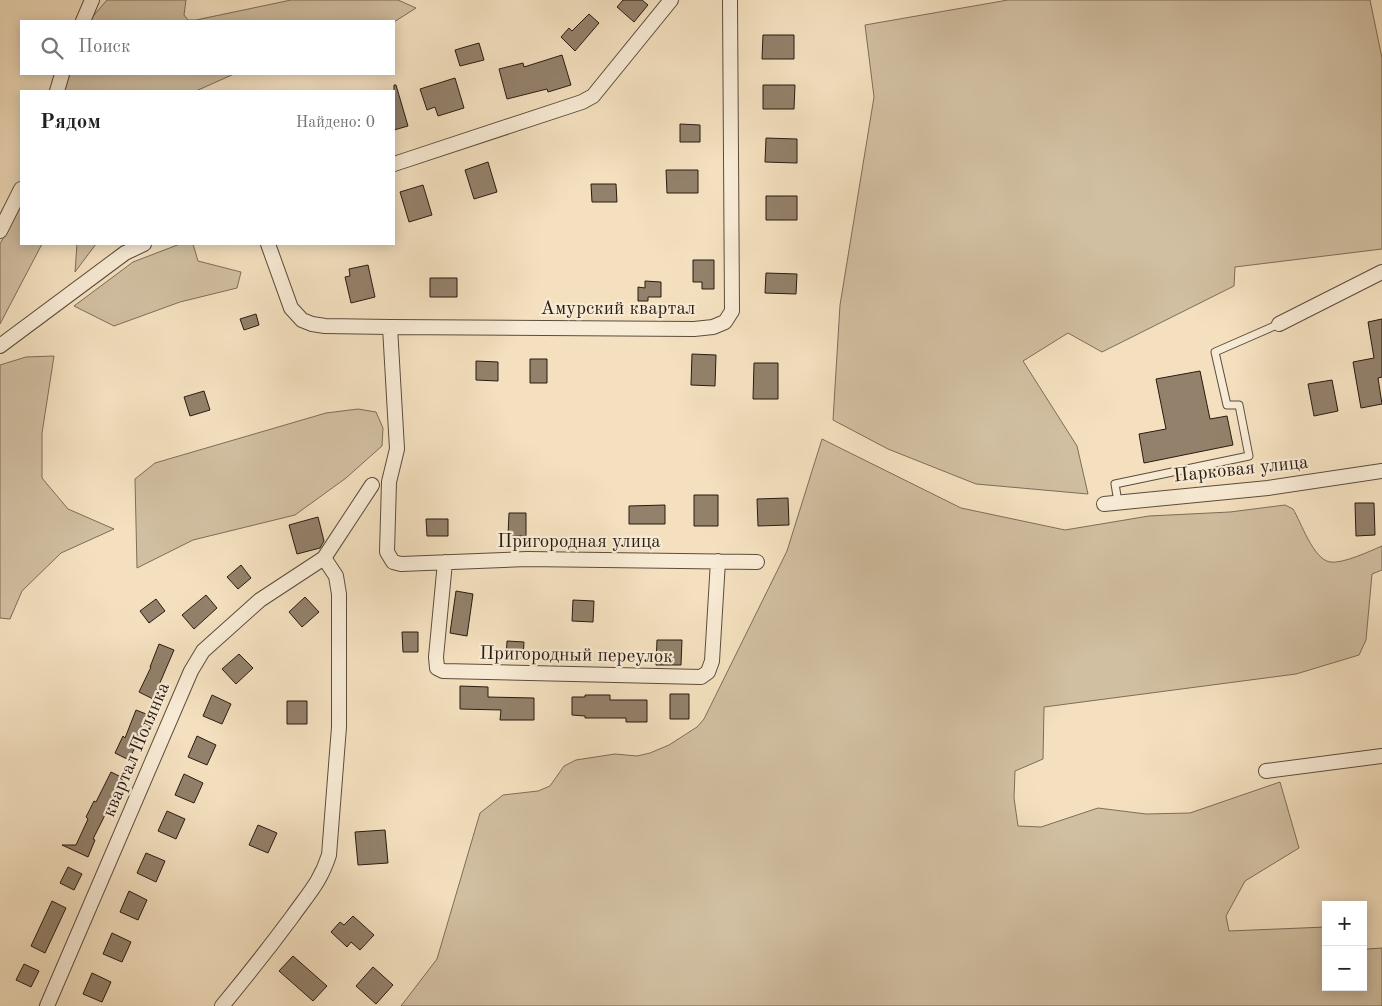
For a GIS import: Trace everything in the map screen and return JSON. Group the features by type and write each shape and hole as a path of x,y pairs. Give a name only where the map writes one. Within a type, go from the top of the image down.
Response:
{"street":[{"path":"83,20 92,0"},
{"path":"395,164 582,102 592,96 671,0"},
{"name":"Амурский квартал","path":"268,245 291,308 302,320 312,324 390,327 694,329 713,327 725,322 732,311 730,0"},
{"path":"57,90 62,75"},
{"path":"0,231 20,191"},
{"path":"0,346 125,254 142,245"},
{"path":"1279,324 1382,272"},
{"name":"Пригородная улица","path":"390,327 397,449 388,482 387,552 393,562 401,564 527,559 757,562"},
{"name":"Парковая улица","path":"1111,503 1268,488 1382,471"},
{"name":"квартал Полянка","path":"47,1006 191,671 203,652 260,600 324,558 372,485"},
{"path":"222,1006 262,958 312,892 324,872 329,854 339,727 339,594 336,576 324,558"},
{"name":"Пригородный переулок","path":"446,562 436,657 437,668 442,671 701,677 708,672 712,661 718,561"},
{"path":"1266,771 1382,756"}],"lane":[{"path":"1111,503 1115,484 1249,456 1239,405 1227,405 1215,352 1279,324"}],"shaded area":[{"path":"107,0 186,0 184,15 188,20 90,20"},
{"path":"291,0 398,0 416,8 395,21 196,20"},
{"path":"1008,0 1370,0 1382,58 1382,249 1235,267 1234,286 1102,352 1068,333 1023,361 1077,446 1088,494 976,484 888,449 833,420 840,305 874,97 865,25"},
{"path":"70,75 232,75 198,90 64,90"},
{"path":"20,206 20,245 41,245 0,324 0,244"},
{"path":"77,245 95,245 75,272"},
{"path":"177,245 193,245 198,261 241,272 237,288 180,302 114,326 74,306 133,262"},
{"path":"54,356 42,433 42,478 68,509 114,529 61,553 22,591 10,619 0,618 0,365 26,357"},
{"path":"358,409 376,412 383,428 382,446 346,478 295,515 193,540 137,568 135,479 155,463 326,413"},
{"path":"822,439 961,508 1065,530 1149,516 1230,512 1285,505 1293,509 1318,554 1330,562 1349,559 1382,546 1382,570 1372,574 1366,640 1359,655 1296,674 1044,707 1043,759 1015,771 1014,798 1018,826 1041,827 1098,808 1146,814 1190,813 1280,782 1299,848 1245,881 1226,916 1229,931 1322,927 1322,991 1367,991 1367,949 1382,948 1382,1006 401,1006 437,959 480,813 503,795 538,791 550,786 564,766 576,760 615,754 637,756 650,753 669,745 697,727 704,719 787,551"}],"building":[{"path":"623,0 642,0 648,5 634,22 617,7"},
{"path":"589,14 599,23 575,51 561,37 569,28 572,31"},
{"path":"763,35 794,35 794,59 762,59"},
{"path":"479,43 484,60 460,66 455,50"},
{"path":"562,55 571,85 548,92 547,89 507,99 499,69 523,63 524,67"},
{"path":"455,78 464,108 438,116 435,107 427,110 420,89"},
{"path":"394,85 396,85 408,126 395,130 395,90"},
{"path":"763,85 795,85 794,109 763,109"},
{"path":"680,124 700,125 700,142 680,142"},
{"path":"766,138 797,139 797,163 765,162"},
{"path":"488,162 497,192 474,199 465,170"},
{"path":"666,170 698,170 698,193 667,193"},
{"path":"591,184 616,184 617,202 592,202"},
{"path":"423,185 432,215 409,222 400,192"},
{"path":"766,196 797,196 797,220 766,220"},
{"path":"693,260 714,260 714,289 702,289 702,282 693,282"},
{"path":"368,265 375,297 351,303 345,277 350,276 349,269"},
{"path":"766,273 797,274 796,294 765,293"},
{"path":"430,278 457,278 457,297 430,297"},
{"path":"645,281 661,282 661,297 648,297 648,301 638,301 638,287 645,288"},
{"path":"256,314 259,325 244,330 240,319"},
{"path":"1382,319 1382,377 1378,378 1382,404 1361,408 1353,362 1374,358 1368,322"},
{"path":"692,354 716,355 715,386 691,385"},
{"path":"530,359 547,359 547,383 530,383"},
{"path":"476,361 498,362 498,381 476,380"},
{"path":"754,363 778,363 778,399 753,399"},
{"path":"1200,371 1210,419 1227,416 1233,445 1144,463 1139,434 1166,429 1156,379"},
{"path":"1332,380 1338,411 1314,416 1308,384"},
{"path":"204,391 210,410 190,416 184,397"},
{"path":"694,495 718,495 718,526 694,526"},
{"path":"788,498 789,525 758,526 757,499"},
{"path":"1355,503 1374,503 1375,535 1356,536"},
{"path":"665,505 665,524 629,524 629,506"},
{"path":"509,513 526,513 526,536 508,536"},
{"path":"318,517 324,541 320,548 297,554 289,525"},
{"path":"426,519 448,519 448,536 427,536"},
{"path":"241,565 251,578 238,589 227,577"},
{"path":"456,591 473,594 467,636 450,633"},
{"path":"206,595 217,608 194,629 182,615"},
{"path":"305,597 319,612 302,627 289,612"},
{"path":"156,599 165,611 149,623 140,611"},
{"path":"573,600 594,601 593,622 572,621"},
{"path":"402,632 418,632 418,652 403,652"},
{"path":"657,640 682,640 681,665 656,665"},
{"path":"507,641 524,642 523,659 506,658"},
{"path":"159,644 174,650 153,699 139,692"},
{"path":"239,654 253,668 236,684 222,669"},
{"path":"460,686 488,687 488,697 534,698 534,720 500,720 501,710 460,709"},
{"path":"670,694 689,694 689,719 670,719"},
{"path":"212,695 231,704 222,724 203,716"},
{"path":"585,695 610,695 610,700 647,700 647,722 626,722 626,718 585,718 585,716 572,715 572,697 585,697"},
{"path":"287,701 307,701 307,724 287,724"},
{"path":"136,710 151,716 129,760 115,753 123,736 125,738"},
{"path":"197,736 216,745 207,765 188,757"},
{"path":"111,772 125,779 93,839 95,840 88,857 62,845 76,845 88,819 86,817"},
{"path":"184,774 203,783 194,803 175,795"},
{"path":"167,811 185,819 176,839 158,831"},
{"path":"258,825 277,833 268,853 249,845"},
{"path":"385,830 388,863 358,865 355,832"},
{"path":"146,853 165,861 156,882 137,873"},
{"path":"68,867 82,874 74,890 60,883"},
{"path":"129,891 147,900 138,920 120,912"},
{"path":"52,901 66,908 45,953 31,946"},
{"path":"353,916 374,935 360,950 351,942 347,947 331,932 340,922 344,925"},
{"path":"112,933 131,942 122,962 103,954"},
{"path":"293,956 327,986 313,1001 279,971"},
{"path":"24,964 39,971 31,987 16,980"},
{"path":"373,967 393,985 376,1004 356,986"},
{"path":"92,973 111,982 102,1002 83,994"}]}
